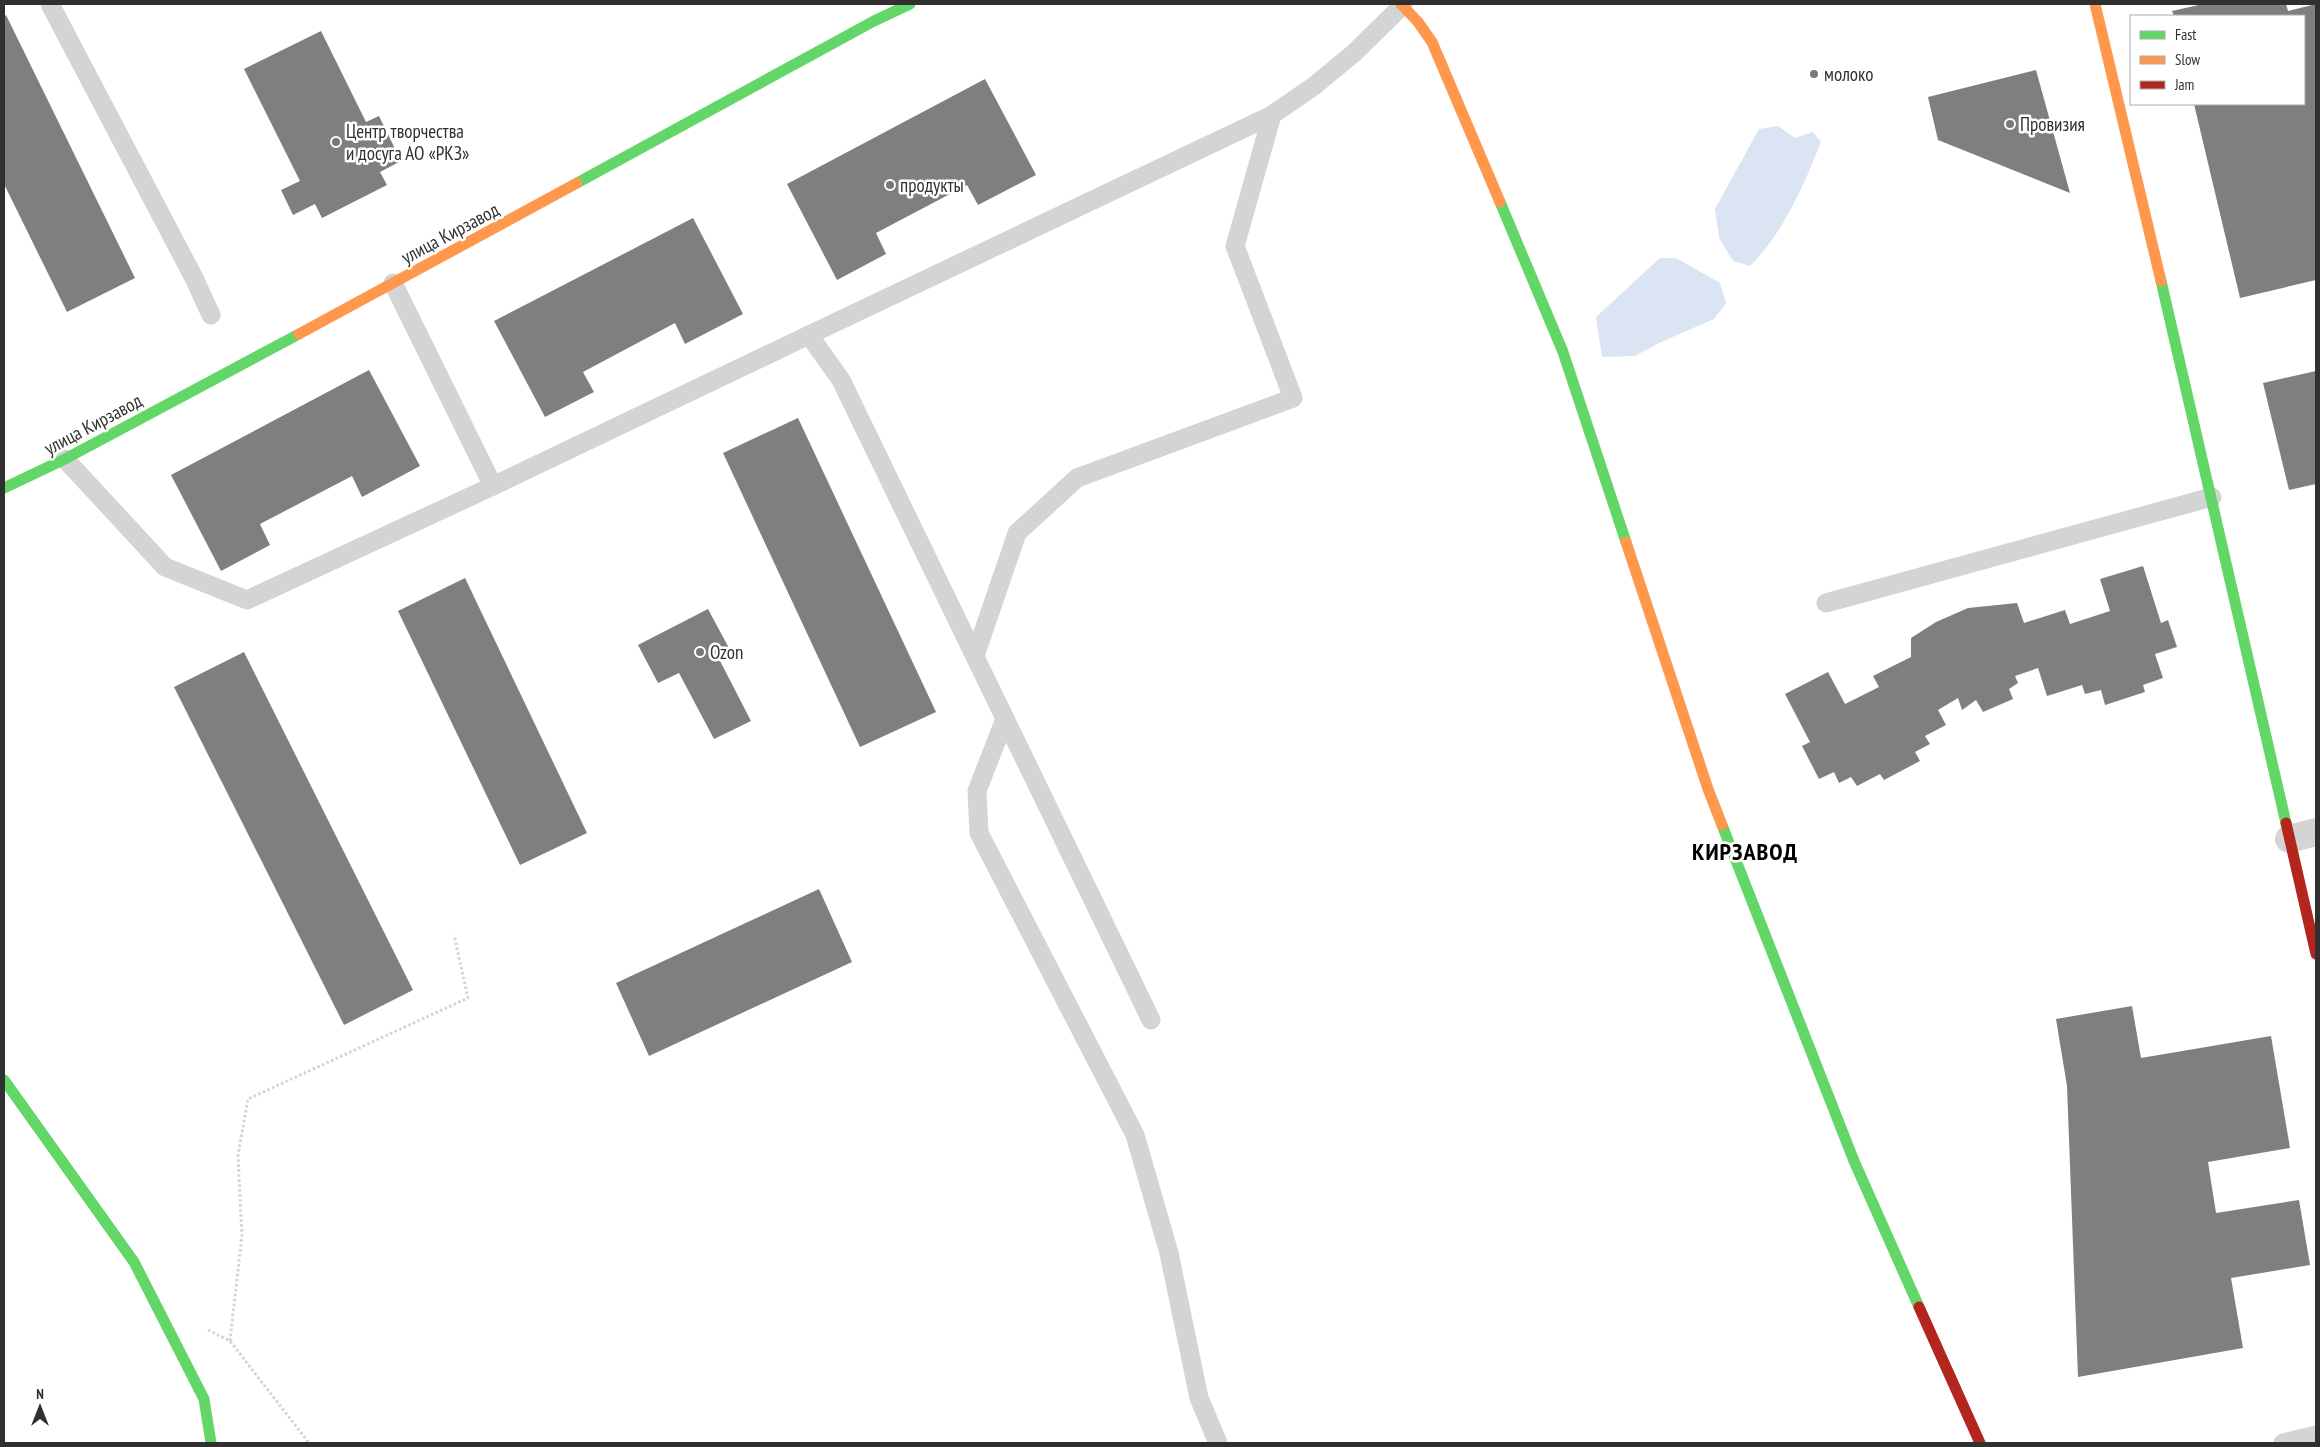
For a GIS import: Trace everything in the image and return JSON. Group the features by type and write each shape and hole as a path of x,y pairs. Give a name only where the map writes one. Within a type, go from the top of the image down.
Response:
{"street":[{"name":"улица Кирзавод","path":"4,488 65,458 393,283 874,21 910,4"},
{"path":"1402,4 1432,42 1563,352 1708,789 1854,1160 1980,1443"},
{"path":"2095,4 2212,496 2316,954"},
{"path":"2289,838 2316,832"},
{"path":"4,1080 134,1262 204,1399 211,1443"}],"lane":[{"path":"50,4 194,278 210,315"},
{"path":"65,458 165,567 246,600 493,486 1272,115 1354,53 1402,4"},
{"path":"975,656 1017,533 1077,478 1293,398 1235,246 1272,115"},
{"path":"393,283 493,486"},
{"path":"809,335 841,380 1151,1020"},
{"path":"1826,603 2212,496"},
{"path":"1005,719 977,791 979,833 1135,1135 1169,1253 1199,1398 1218,1443"}],"path":[{"path":"230,1341 242,1235 238,1155 248,1099 468,998 454,935"},
{"path":"206,1329 230,1341 309,1443"}],"shaded area":[{"path":"1778,126 1795,138 1813,132 1821,142 1792,208 1773,239 1750,266 1733,261 1719,238 1715,209 1759,129"},
{"path":"1660,258 1676,258 1720,283 1726,303 1714,319 1659,343 1635,356 1602,357 1596,317"}],"building":[{"path":"2203,4 2286,4 2288,11 2316,4 2316,280 2240,298 2194,105 2305,105 2305,15 2174,15 2172,11"},
{"path":"6,15 135,278 67,312 4,184 4,17"},
{"name":"Центр творчества и досуга АО «РКЗ»","path":"321,31 366,122 379,116 401,161 380,172 387,185 322,218 315,204 293,215 281,190 300,181 244,69"},
{"path":"2036,70 2070,193 1938,140 1928,97"},
{"path":"985,79 1036,175 978,205 967,185 876,233 886,254 837,280 787,184"},
{"path":"693,218 743,314 685,344 675,323 583,372 594,392 545,417 494,321"},
{"path":"369,370 420,466 362,497 352,476 260,524 270,545 221,571 171,475"},
{"path":"2316,371 2316,484 2289,490 2263,383"},
{"path":"798,418 936,712 860,747 723,453"},
{"path":"2143,566 2161,623 2168,620 2177,647 2155,654 2163,678 2143,685 2145,692 2105,705 2101,690 2085,694 2082,685 2047,696 2038,668 2015,676 2018,683 2009,689 2013,699 1983,712 1976,700 1962,710 1958,698 1938,710 1946,725 1925,736 1930,744 1915,752 1920,761 1884,780 1880,774 1857,786 1851,777 1839,783 1834,772 1819,779 1802,746 1810,742 1785,694 1828,672 1845,704 1879,687 1873,676 1911,657 1911,638 1936,622 1968,608 2017,603 2024,623 2065,610 2070,624 2110,611 2100,579"},
{"path":"465,578 587,833 520,865 398,611"},
{"path":"708,609 730,650 718,657 751,721 714,739 679,673 658,683 638,645"},
{"path":"244,652 413,990 344,1025 174,687"},
{"path":"819,889 852,962 649,1056 616,983"},
{"path":"2132,1006 2141,1058 2271,1036 2290,1148 2208,1162 2216,1213 2299,1200 2310,1265 2231,1278 2243,1348 2078,1377 2067,1086 2056,1019"}],"traffic: fast":[{"path":"577,183 874,21 910,4"},
{"path":"1500,202 1563,352 1626,542"},
{"path":"2161,281 2286,823"},
{"path":"4,488 65,459 299,334"},
{"path":"1722,825 1854,1161 1919,1307"},
{"path":"4,1080 134,1262 204,1399 211,1443"}],"traffic: slow":[{"path":"1401,4 1418,22 1432,42 1500,202"},
{"path":"2095,4 2161,281"},
{"path":"299,334 577,183"},
{"path":"1626,542 1708,789 1722,825"}],"traffic: jam":[{"path":"2286,823 2316,954"},
{"path":"1919,1307 1980,1443"}],"place":[{"name":"молоко","path":"1814,74"},
{"name":"Провизия","path":"2010,124"},
{"name":"Центр творчества и досуга АО «РКЗ»","path":"336,142"},
{"name":"продукты","path":"890,185"},
{"name":"Ozon","path":"700,652"}],"district":[{"name":"КИРЗАВОД","path":"1745,851"}]}
